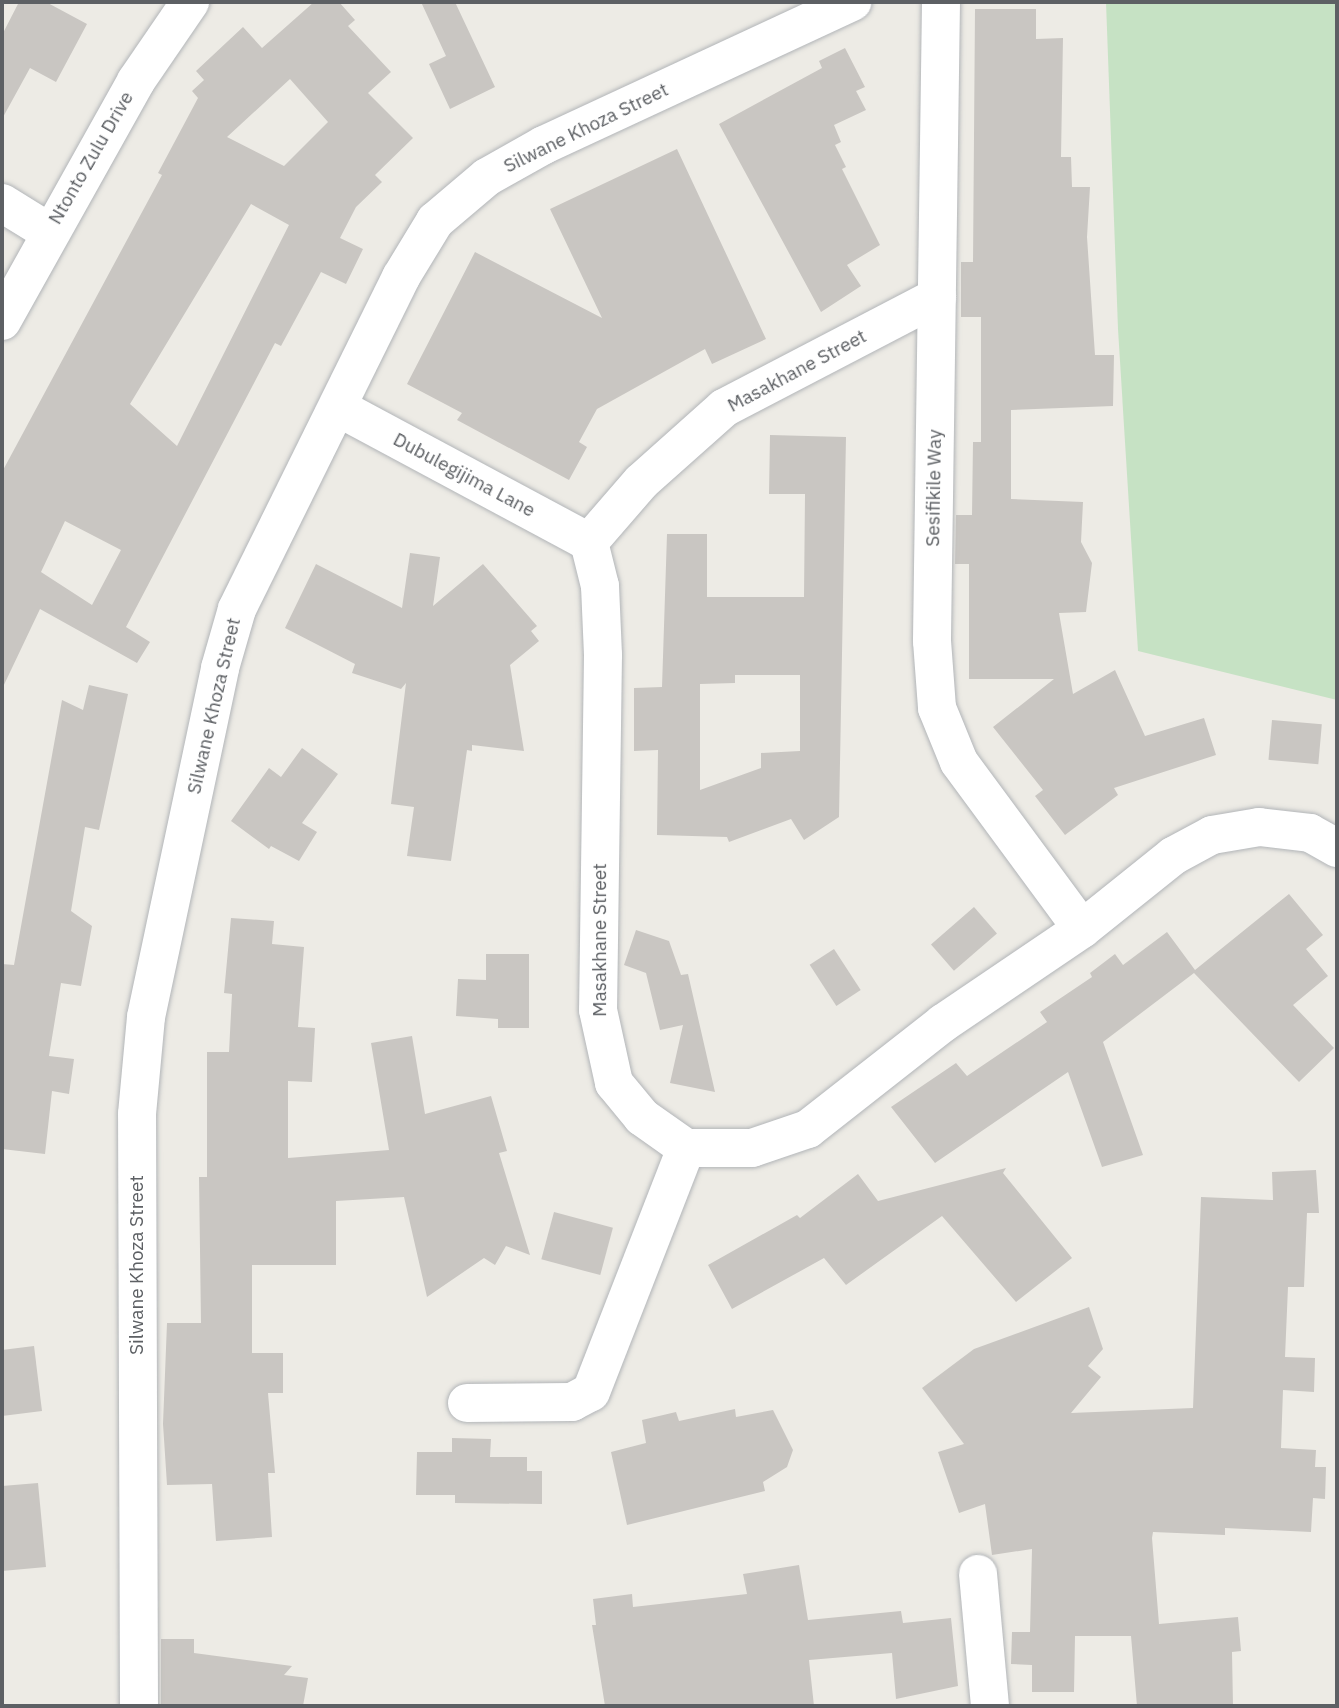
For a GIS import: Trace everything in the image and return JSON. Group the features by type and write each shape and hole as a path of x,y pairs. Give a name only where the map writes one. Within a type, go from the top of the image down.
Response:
{"street":[{"name":"Ntonto Zulu Drive","path":"2,321 49,232 136,81 190,2"},
{"name":"Silwane Khoza Street","path":"139,1706 136,1114 146,1017 220,668 237,608 339,408 401,277 435,221 487,177 544,145 852,2"},
{"name":"Sesifikile Way","path":"942,2 932,641 937,708 959,762 1082,929"},
{"path":"2,203 49,232"},
{"name":"Masakhane Street","path":"686,1148 642,1117 614,1083 598,1010 603,655 600,586 589,542 640,481 724,408 937,297"},
{"name":"Dubulegijima Lane","path":"339,408 589,542"},
{"path":"467,1403 572,1402 591,1392 686,1148 752,1148 808,1129 943,1023 1082,929 1173,856 1212,835 1259,827 1310,833 1337,848"},
{"path":"978,1574 989,1706"}],"green space":[{"path":"1106,2 1337,2 1337,700 1138,651 1118,329"}],"building":[{"path":"19,2 46,2 87,24 56,82 30,68 2,119 2,35"},
{"path":"314,2 339,2 355,20 348,26 391,72 368,93 413,138 375,175 382,182 356,207 340,238 363,249 346,284 321,272 281,346 275,343 126,627 150,642 137,663 40,609 2,689 2,472 162,175 158,173 198,98 192,91 204,80 196,71 243,27 262,48","holes":["290,79 328,122 284,166 227,137","251,204 289,225 177,446 130,404","65,521 121,550 92,605 41,572"]},
{"path":"421,2 455,2 495,87 450,109 429,64 446,56"},
{"path":"975,9 1036,9 1036,39 1063,38 1061,157 1071,157 1072,187 1090,187 1087,237 1095,355 1114,355 1113,406 1011,410 1011,499 1083,502 1081,542 1092,563 1086,612 1059,613 1073,694 1115,670 1145,736 1204,718 1216,755 1114,788 1118,795 1065,835 1035,796 1043,790 993,727 1054,679 969,679 969,564 955,564 956,515 972,515 973,442 981,442 981,317 961,317 961,262 973,262"},
{"path":"845,48 865,87 856,91 866,110 834,125 841,142 835,145 846,167 842,169 880,245 847,265 861,286 821,312 719,124 822,68 819,61"},
{"path":"677,149 766,339 712,364 705,349 597,409 579,442 587,447 569,480 457,420 462,413 407,384 475,252 602,318 550,209"},
{"path":"770,435 846,437 839,817 804,840 791,819 729,842 727,837 657,835 658,750 634,751 634,688 662,687 667,534 707,534 707,597 804,597 805,494 769,494","holes":["735,675 800,675 800,751 761,753 761,768 700,790 700,684 735,683"]},
{"path":"410,553 440,557 433,606 483,564 537,626 531,631 539,641 510,665 524,751 472,745 472,751 467,750 451,861 407,856 414,807 391,804 406,683 401,689 352,673 355,664 285,628 316,564 402,608"},
{"path":"89,685 128,694 99,830 85,827 71,911 92,926 81,986 61,983 49,1056 74,1059 69,1094 52,1091 45,1154 2,1149 2,964 14,965 62,700 83,710"},
{"path":"1272,720 1322,724 1318,764 1269,760"},
{"path":"302,748 338,774 302,823 317,832 299,861 271,846 269,849 231,821 269,768 281,777"},
{"path":"1289,894 1323,935 1306,949 1328,976 1293,1005 1334,1048 1299,1082 1194,973 1103,1042 1143,1155 1102,1167 1068,1072 935,1163 891,1107 956,1063 967,1076 1047,1022 1040,1012 1092,977 1090,973 1115,954 1123,965 1167,932 1195,970"},
{"path":"974,907 997,933 954,971 931,944"},
{"path":"231,918 274,921 272,944 304,947 298,1027 315,1028 312,1082 288,1081 288,1158 389,1150 371,1043 412,1036 425,1114 491,1096 507,1151 499,1153 530,1255 506,1246 495,1265 484,1258 427,1297 404,1197 336,1201 336,1265 252,1265 252,1353 283,1353 283,1393 268,1393 275,1473 268,1473 272,1537 216,1541 212,1484 167,1485 163,1424 167,1323 201,1323 199,1177 207,1177 207,1052 229,1052 232,994 224,993"},
{"path":"636,930 669,941 681,975 688,974 715,1092 670,1083 683,1025 660,1030 646,973 624,965"},
{"path":"834,949 861,990 836,1006 810,965"},
{"path":"486,954 529,954 529,1028 498,1028 498,1019 456,1016 458,979 486,980"},
{"path":"1006,1168 1003,1173 1072,1258 1016,1302 942,1216 846,1285 824,1258 732,1309 708,1265 797,1215 800,1218 858,1174 878,1201"},
{"path":"1316,1170 1319,1213 1307,1213 1304,1287 1288,1287 1285,1357 1315,1358 1314,1392 1283,1390 1281,1448 1316,1450 1315,1467 1326,1467 1325,1499 1313,1498 1311,1532 1225,1528 1225,1535 1153,1532 1152,1538 1159,1624 1238,1617 1241,1651 1232,1652 1233,1706 1137,1706 1131,1636 1075,1636 1074,1692 1032,1692 1032,1665 1011,1664 1012,1632 1030,1632 1032,1549 992,1555 985,1504 959,1513 938,1452 964,1444 922,1388 974,1349 1089,1307 1103,1349 1088,1366 1101,1377 1071,1413 1193,1408 1201,1197 1273,1200 1272,1172"},
{"path":"554,1212 613,1228 600,1275 541,1259"},
{"path":"34,1346 42,1411 2,1416 2,1350"},
{"path":"735,1409 736,1417 773,1410 793,1450 787,1467 763,1482 765,1491 627,1525 611,1452 646,1443 642,1420 676,1412 679,1421"},
{"path":"452,1438 491,1439 490,1457 527,1457 527,1471 542,1471 542,1504 455,1503 455,1495 416,1495 417,1452 452,1452"},
{"path":"38,1483 46,1567 2,1571 2,1486"},
{"path":"799,1565 808,1620 901,1611 903,1623 951,1618 958,1686 896,1699 892,1653 809,1660 814,1706 605,1706 592,1625 596,1625 593,1599 632,1594 633,1607 747,1594 743,1574"},
{"path":"161,1639 194,1639 194,1653 292,1666 284,1675 308,1678 303,1706 161,1706"}]}
